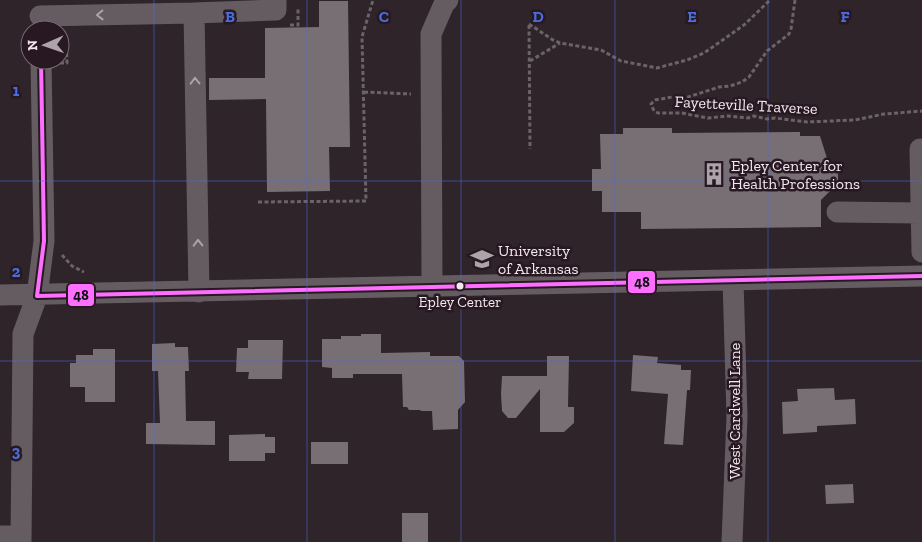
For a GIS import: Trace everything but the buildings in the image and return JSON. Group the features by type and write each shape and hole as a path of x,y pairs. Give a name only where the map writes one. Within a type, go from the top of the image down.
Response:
{"street":[{"path":"40,15 66,16 276,10 276,0"},
{"path":"432,287 431,34 444,4 448,0"},
{"path":"194,13 199,292"},
{"path":"14,538 23,334 37,296 44,241 49,70"},
{"path":"920,148 922,252"},
{"path":"837,212 921,213"},
{"path":"0,295 37,296 922,276"},
{"name":"West Cardwell Lane","path":"732,542 737,416 733,280"}],"path":[{"path":"258,202 366,201 362,36 373,0"},
{"path":"530,148 529,24 560,43 601,50 621,61 657,68 704,53 744,25 770,0"},
{"name":"Fayetteville Traverse","path":"795,0 789,34 767,51 749,77 730,86 719,87 688,97 678,96 655,100 651,104 654,111 658,113 682,113 708,118 727,116 748,118 754,116 767,119 775,118 807,122 855,120 884,114 922,111"},
{"path":"66,16 66,20"},
{"path":"529,61 560,43"},
{"path":"364,92 412,94"},
{"path":"61,254 72,266 85,272"}],"transit line":[{"name":"48","path":"41,70 44,241 37,296 922,276"}],"place":[{"name":"Epley Center for Health Professions","path":"714,174"},
{"name":"University of Arkansas","path":"482,259"},
{"name":"Epley Center","path":"460,286"}]}
